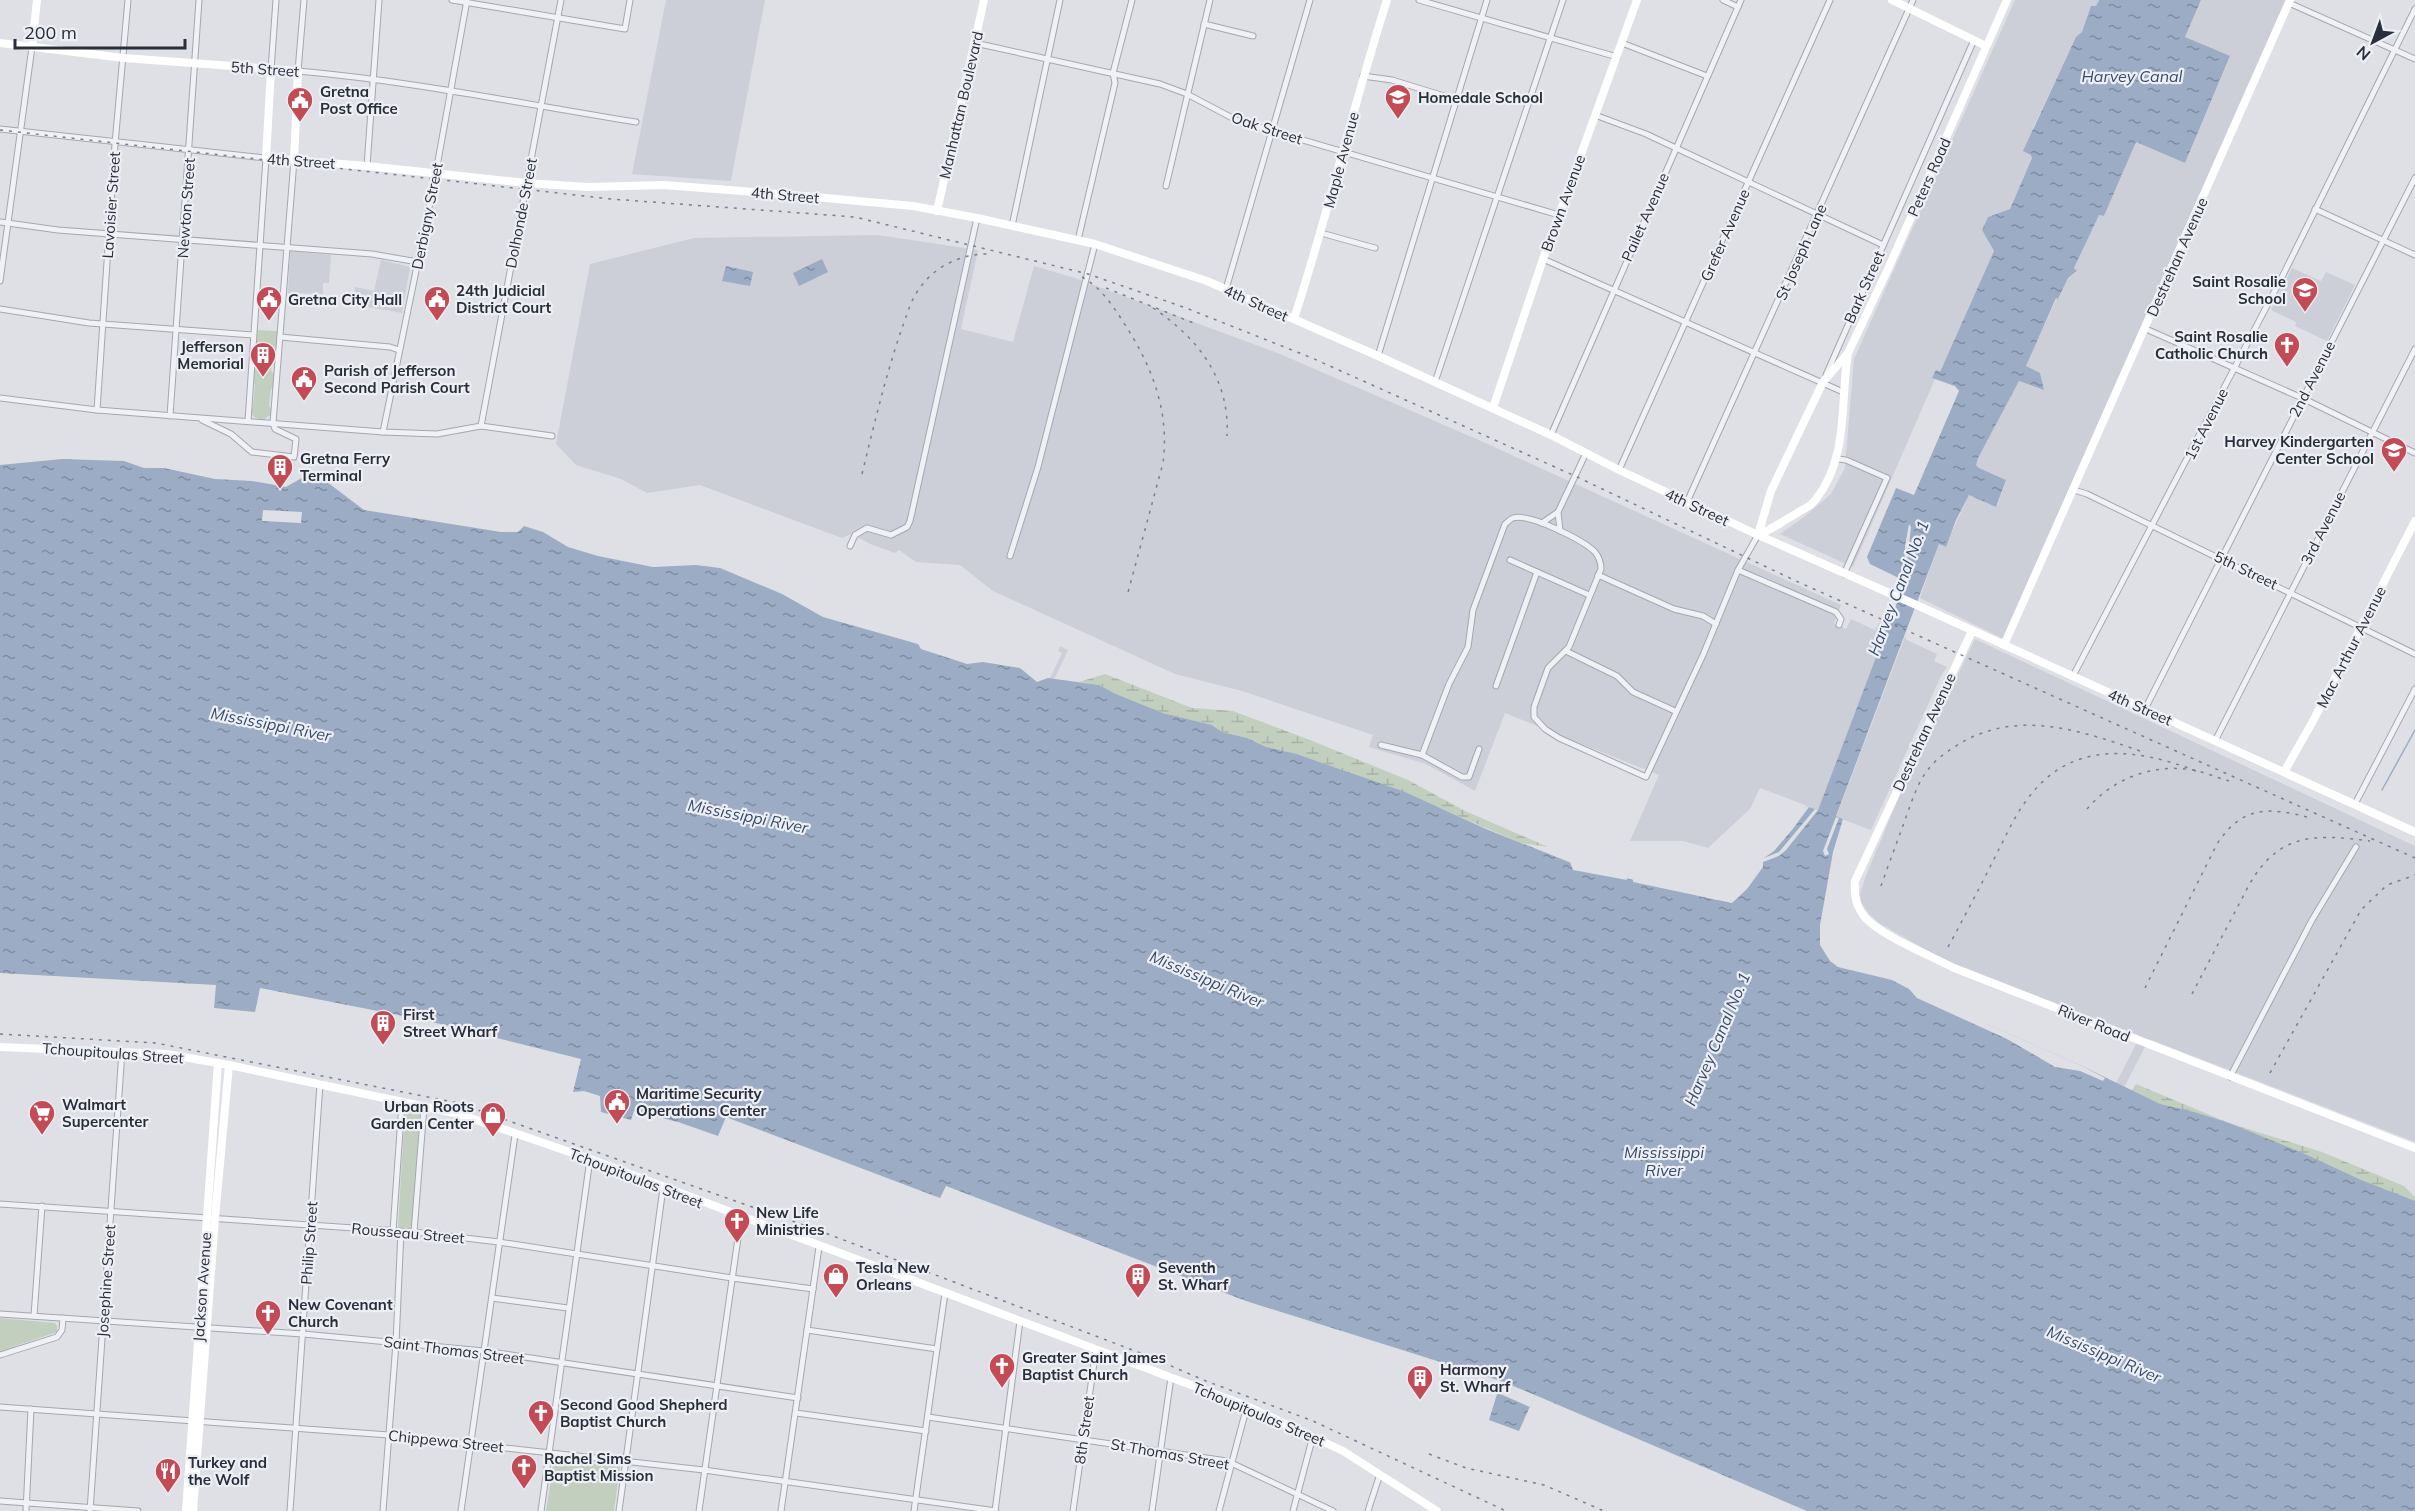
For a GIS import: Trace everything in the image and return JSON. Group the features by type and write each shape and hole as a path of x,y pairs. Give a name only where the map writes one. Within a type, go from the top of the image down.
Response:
{"main road":[{"path":"32,47 38,0"},
{"name":"Manhattan Boulevard","path":"937,211 984,0"},
{"name":"Maple Avenue","path":"1294,320 1321,234 1363,76 1387,0"},
{"name":"Brown Avenue","path":"1493,408 1543,259 1637,0"},
{"path":"1892,0 1986,46"},
{"name":"Peters Road","path":"1822,382 1848,353 2007,0"},
{"name":"Destrehan Avenue","path":"2004,645 2290,1"},
{"name":"5th Street","path":"0,43 124,58 298,71"},
{"path":"266,158 271,70"},
{"path":"294,160 298,71"},
{"name":"4th Street","path":"266,158 526,183 588,187 664,185 913,206 1095,244 1226,289 1378,356 1551,435 1619,470 1758,535 2415,831"},
{"name":"Peters Road","path":"1758,535 1771,531 1816,500 1833,472 1838,459 1848,353"},
{"name":"Bark Street","path":"1758,535 1771,491 1822,382"},
{"name":"Mac Arthur Avenue","path":"2284,772 2313,721 2415,520"},
{"name":"Destrehan Avenue","path":"1876,833 1972,631"},
{"name":"River Road","path":"1876,833 1855,881 1854,893 1857,906 1864,918 1875,926 1954,968 2415,1148"},
{"name":"Tchoupitoulas Street","path":"0,1047 166,1054 229,1065 459,1114 590,1160 1246,1406 1312,1436 1380,1474 1437,1511"},
{"name":"Jackson Avenue","path":"211,1218 218,1063"},
{"name":"Jackson Avenue","path":"193,1511 202,1328 211,1218 229,1065"},
{"name":"Jackson Avenue","path":"186,1511 196,1421"}],"street":[{"name":"Lavoisier Street","path":"97,410 108,234 128,0"},
{"name":"Newton Street","path":"170,416 199,0"},
{"path":"271,70 276,0"},
{"path":"298,71 304,0"},
{"path":"367,166 379,0"},
{"path":"452,0 625,30 630,0"},
{"name":"Dolhonde Street","path":"481,426 561,0"},
{"path":"1012,226 1060,0"},
{"path":"1078,240 1114,83 1113,73 1132,0"},
{"path":"1166,186 1210,0"},
{"path":"1226,289 1310,0"},
{"path":"1419,0 1617,57"},
{"path":"1378,356 1487,0"},
{"path":"1435,382 1563,0"},
{"path":"1723,0 1738,7"},
{"name":"Pailet Avenue","path":"1551,435 1741,0"},
{"name":"Grefer Avenue","path":"1619,470 1830,0"},
{"name":"St Joseph Lane","path":"1687,502 1913,0"},
{"name":"Derbigny Street","path":"383,432 418,262 467,1"},
{"path":"2290,1 2415,59"},
{"name":"1st Avenue","path":"2073,676 2235,368 2415,9"},
{"path":"1204,24 1253,36"},
{"name":"Bark Street","path":"1822,382 1974,40"},
{"name":"Oak Street","path":"975,43 1160,84 1187,94 1238,122 1559,215"},
{"path":"1622,43 1707,76"},
{"path":"0,281 32,47"},
{"name":"5th Street","path":"298,71 373,78 450,89 636,122"},
{"path":"1363,76 1392,80 1457,100"},
{"path":"1595,115 1676,148 1883,245"},
{"name":"4th Street","path":"0,129 266,158"},
{"path":"248,421 266,158"},
{"path":"198,418 231,434 252,452 294,457 296,439 275,429 273,423 294,160"},
{"name":"2nd Avenue","path":"2145,709 2415,178"},
{"path":"2315,208 2415,255"},
{"path":"850,546 855,535 867,528 891,535 907,527 910,521 977,218"},
{"path":"0,222 108,234 372,254 418,262"},
{"path":"1321,234 1375,248"},
{"path":"1010,556 1038,467 1095,244"},
{"path":"1543,259 1843,392"},
{"path":"0,309 103,324 253,335"},
{"path":"2145,329 2302,398 2415,453"},
{"path":"280,337 390,347 399,350"},
{"name":"3rd Avenue","path":"2215,741 2415,349"},
{"path":"0,398 97,410 383,432 437,434 481,426 552,436"},
{"path":"1542,523 1558,512 1586,453"},
{"path":"1838,459 1856,464 1887,478 1844,574"},
{"name":"5th Street","path":"2074,490 2221,557 2415,654"},
{"path":"1558,512 1560,531"},
{"path":"1422,755 1449,684 1468,647 1473,610 1505,524 1513,518 1524,518 1542,523 1586,545 1596,553 1601,569 1566,651 1548,668 1534,707 1537,719 1545,729 1559,738 1646,777 1716,624 1738,570 1758,535"},
{"path":"1510,560 1589,595"},
{"path":"1738,570 1836,612 1841,619 1839,626"},
{"path":"1496,686 1537,572"},
{"path":"1599,575 1674,609 1703,616 1716,624"},
{"path":"1566,651 1617,676 1633,692 1676,711"},
{"path":"2355,804 2415,689"},
{"path":"1381,745 1422,755 1462,777 1469,777 1479,749"},
{"path":"2230,1077 2312,920 2356,847"},
{"name":"Josephine Street","path":"90,1509 122,1052"},
{"name":"Philip Street","path":"290,1511 320,1084"},
{"path":"393,1231 402,1102"},
{"path":"414,1232 424,1107"},
{"path":"462,1511 515,1135"},
{"path":"541,1511 590,1160"},
{"path":"619,1511 663,1188"},
{"name":"Rousseau Street","path":"0,1204 414,1232 499,1242 732,1278 813,1288"},
{"path":"34,1316 42,1206"},
{"path":"699,1511 741,1218"},
{"path":"383,1511 396,1342 401,1231"},
{"path":"782,1511 819,1247"},
{"path":"914,1511 945,1293"},
{"path":"492,1298 568,1308"},
{"name":"Saint Thomas Street","path":"0,1314 303,1334 484,1351 798,1398"},
{"path":"0,1355 57,1337 62,1330 63,1318"},
{"path":"995,1511 1020,1321"},
{"path":"807,1330 937,1349"},
{"name":"8th Street","path":"1073,1511 1096,1349"},
{"path":"1152,1511 1171,1377"},
{"path":"1219,1511 1246,1406"},
{"name":"Chippewa Street","path":"0,1407 470,1443 704,1470 995,1511"},
{"path":"26,1511 31,1410"},
{"path":"796,1413 926,1431"},
{"name":"St Thomas Street","path":"927,1417 1232,1463 1333,1511"},
{"path":"1293,1511 1312,1436"},
{"path":"1368,1511 1380,1474"},
{"path":"0,1501 138,1511"}],"shaded area":[{"path":"666,0 765,0 731,181 632,174"},
{"path":"2015,0 2099,0 2082,33 2076,37 2033,128 2032,158 2010,209 1988,217 1982,230 1994,251 1940,372 1932,378 1935,379 1853,567 1780,534 1831,494 1845,468 1854,359"},
{"path":"2201,0 2286,0 2004,639 1920,598 1939,544 1945,547 1969,495 1997,507 2006,480 1979,468 1976,465 1977,458 2019,381 2043,390 2025,366 2068,278 2077,272 2074,268 2099,214 2104,216 2136,142 2185,163 2230,57 2185,37"},
{"path":"878,235 978,250 961,329 1013,342 1034,266 1075,278 1280,354 1481,441 1841,605 1834,623 1846,629 1851,619 1875,630 1879,623 1888,627 1818,810 1760,788 1750,809 1708,848 1683,841 1630,841 1659,775 1505,713 1475,791 1426,764 1369,747 1373,735 1242,691 1175,674 993,591 960,565 916,562 899,550 895,553 870,544 852,534 842,538 700,485 647,493 621,479 576,465 556,444 590,264 694,238"},
{"path":"290,251 331,255 329,283 323,283 323,294 288,293"},
{"path":"381,260 410,267 402,313 352,304 355,287 374,291"},
{"path":"2292,268 2321,281 2326,272 2355,285 2327,341 2295,326 2296,322 2271,310"},
{"path":"1905,637 1937,654 1934,661 1947,667 1871,830 1836,817"},
{"path":"1975,639 2415,846 2415,1142 2149,1039 2111,1113 2104,1107 2140,1036 1942,959 1879,923 1869,914 1861,902 1860,894 1865,878 1898,799"},
{"path":"1060,646 1068,650 1050,688 1042,695 1062,653 1058,651"}],"green space":[{"path":"255,330 277,331 277,350 274,347 271,371 275,375 274,391 271,388 269,406 273,411 263,420 253,416 250,405 253,408 255,385 252,380 253,365 256,369 258,347 255,342"},
{"path":"1105,674 1192,708 1233,711 1310,740 1408,780 1463,810 1548,847 1521,843 1340,769 1297,754 1266,748 1247,738 1222,732 1212,725 1163,713 1099,685 1079,682"},
{"path":"2136,1084 2229,1123 2322,1152 2404,1186 2415,1197 2415,1208 2127,1098"},
{"path":"405,1108 420,1111 412,1228 398,1227"},
{"path":"0,1318 55,1323 57,1332 0,1351"},
{"path":"554,1459 620,1467 614,1511 546,1511"}],"water":[{"name":"Mississippi River","path":"2099,0 2201,0 2185,37 2230,56 2185,163 2136,142 2104,216 2099,215 2074,268 2077,271 2068,278 2058,299 2056,298 2026,366 2040,373 2044,390 2019,381 1978,458 1976,465 1979,468 2006,480 1996,507 1969,495 1946,547 1939,544 1836,816 1847,821 1836,852 1825,944 1843,964 1885,976 2160,1104 2229,1123 2415,1201 2415,1511 1807,1511 1535,1395 1519,1431 1489,1420 1501,1381 1246,1301 946,1186 940,1198 726,1117 718,1136 678,1122 634,1111 631,1120 601,1112 600,1096 584,1091 573,1092 581,1059 424,1020 260,988 255,1012 214,1008 216,985 0,973 0,465 62,459 124,461 144,468 164,468 215,479 252,481 286,487 307,475 327,482 364,510 501,532 518,532 524,526 543,532 568,547 598,556 653,567 696,565 720,568 782,594 823,617 918,644 921,649 967,664 983,662 1020,668 1037,682 1048,678 1099,685 1163,713 1212,725 1222,732 1247,738 1266,747 1297,754 1405,792 1486,829 1584,868 1717,900 1733,899 1763,862 1763,855 1772,848 1806,806 1818,810 1905,581 1870,564 1867,557 1896,488 1914,495 1959,391 1955,386 1932,378 1936,370 1940,372 1994,251 1982,230 1988,217 2010,209 2032,158 2023,151 2076,37 2082,32 2091,6 2096,6"},
{"path":"822,259 828,272 799,286 793,273"},
{"path":"726,266 753,272 750,286 722,281"}],"pier":[{"path":"263,510 302,512 301,523 262,521"},
{"path":"1909,524 1911,527 1905,580 1888,627 1884,626 1904,580 1905,546"},
{"path":"1806,806 1809,807 1792,830 1774,851 1764,858 1779,852 1815,809 1818,810 1786,850 1779,856 1763,862 1763,867 1747,889 1732,903 1633,882 1633,876 1678,884 1717,897 1732,896 1760,862 1760,856"},
{"path":"1836,817 1839,818 1827,849 1829,854 1825,856 1823,851"},
{"path":"1843,819 1849,822 1839,853 1831,899 1828,943 1845,962 1887,973 1985,1023 2080,1065 2105,1078 2103,1081 2080,1071 2055,1067 2007,1039 1917,998 1909,989 1892,980 1838,967 1830,961 1820,945 1820,925 1833,852"},
{"path":"1570,862 1626,874 1627,880 1573,870"},
{"path":"1501,1381 1535,1395 1530,1407 1498,1393"}],"waterway":[{"path":"2382,790 2415,730"}],"railway":[{"path":"0,130 611,199 855,217 1088,274 1186,308 1312,358 1575,476 1796,581 2415,858"},
{"path":"862,474 890,366 915,295 928,278 953,261 972,255 991,254"},
{"path":"1082,277 1105,296 1142,353 1156,388 1164,424 1163,463 1127,596"},
{"path":"1106,288 1196,324"},
{"path":"1153,308 1184,333 1208,362 1223,396 1227,415 1227,436"},
{"path":"1881,886 1920,781 1935,762 1966,740 1988,731 2010,726 2032,725 2054,727 2099,737 2143,752"},
{"path":"1948,947 2022,807 2043,781 2062,767 2082,758 2104,754 2126,754 2149,757 2196,771"},
{"path":"2087,809 2108,789 2148,771 2178,768 2202,772 2229,781"},
{"path":"2145,988 2217,844 2227,831 2236,822 2258,812 2283,812 2311,818"},
{"path":"2192,994 2249,885 2273,855 2300,840 2333,837 2370,841"},
{"path":"2270,1073 2361,910 2387,885 2415,875"},
{"path":"0,1034 156,1043 458,1103 820,1231 1143,1354 1206,1381 1313,1421 1506,1511"},
{"path":"1429,1454 1466,1468 1544,1485 1604,1511"}],"place":[{"name":"Homedale School","path":"1398,120"},
{"name":"Gretna Post Office","path":"300,123"},
{"name":"Saint Rosalie School","path":"2305,313"},
{"name":"Gretna City Hall","path":"269,322"},
{"name":"24th Judicial District Court","path":"437,322"},
{"name":"Saint Rosalie Catholic Church","path":"2287,368"},
{"name":"Jefferson Memorial","path":"263,378"},
{"name":"Parish of Jefferson Second Parish Court","path":"304,402"},
{"name":"Harvey Kindergarten Center School","path":"2394,473"},
{"name":"Gretna Ferry Terminal","path":"280,490"},
{"name":"First Street Wharf","path":"383,1046"},
{"name":"Maritime Security Operations Center","path":"617,1125"},
{"name":"Walmart Supercenter","path":"42,1136"},
{"name":"Urban Roots Garden Center","path":"493,1138"},
{"name":"New Life Ministries","path":"737,1244"},
{"name":"Tesla New Orleans","path":"836,1299"},
{"name":"Seventh St. Wharf","path":"1138,1299"},
{"name":"New Covenant Church","path":"268,1336"},
{"name":"Greater Saint James Baptist Church","path":"1002,1389"},
{"name":"Harmony St. Wharf","path":"1420,1401"},
{"name":"Second Good Shepherd Baptist Church","path":"541,1436"},
{"name":"Rachel Sims Baptist Mission","path":"524,1490"},
{"name":"Turkey and the Wolf","path":"168,1494"}],"water label":[{"name":"Harvey Canal","path":"2132,76"},
{"name":"Harvey Canal No. 1","path":"1898,588"},
{"name":"Harvey Canal No. 1","path":"1717,1039"}]}
